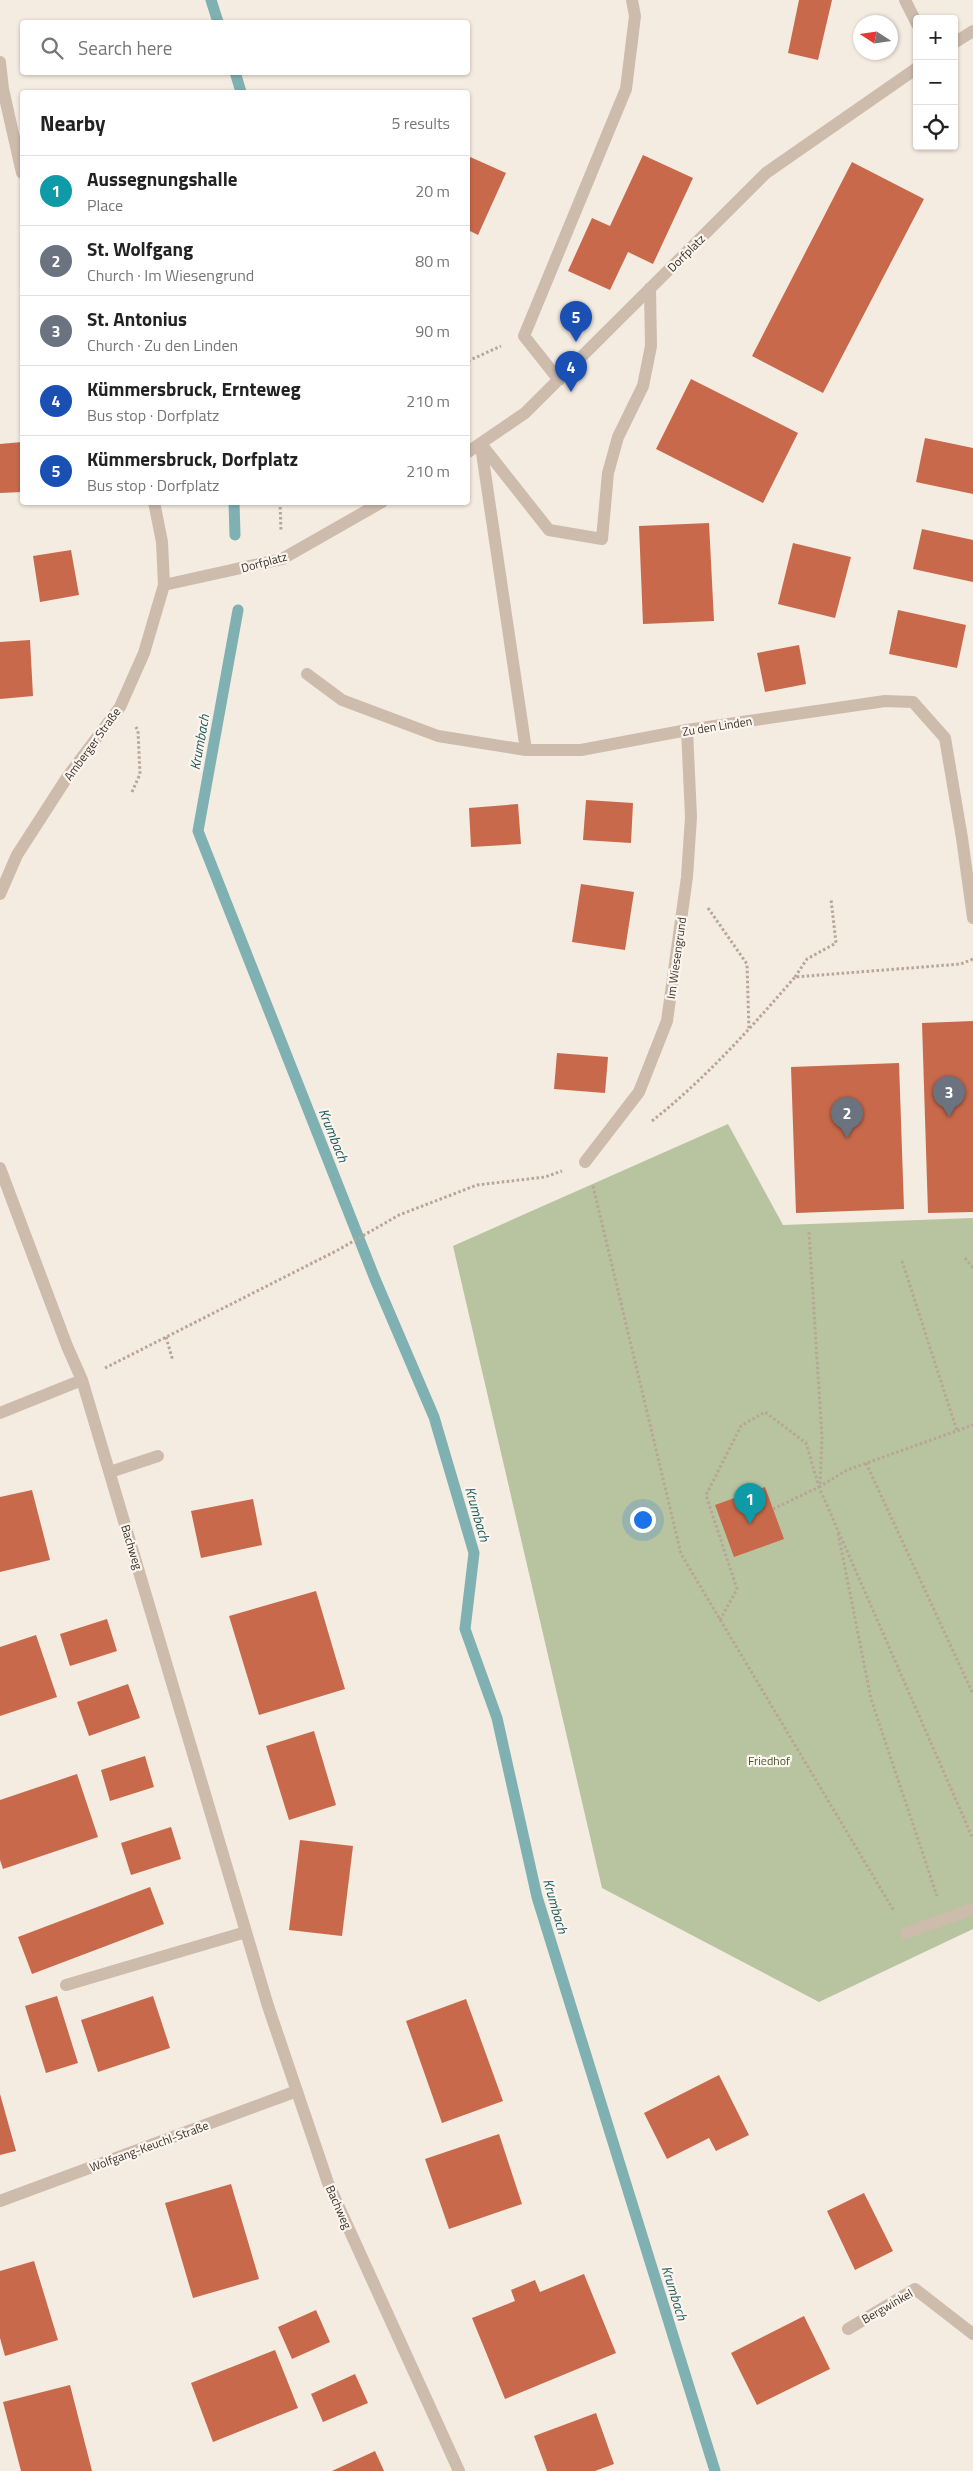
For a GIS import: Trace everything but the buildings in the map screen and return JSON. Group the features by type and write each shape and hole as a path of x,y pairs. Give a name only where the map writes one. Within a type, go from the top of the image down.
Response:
{"street":[{"path":"559,380 524,336 626,89 635,16 632,0"},
{"path":"906,0 913,15"},
{"path":"958,40 973,31"},
{"path":"0,62 3,89 20,163"},
{"name":"Dorfplatz","path":"470,451 525,413 766,173 913,71"},
{"path":"481,444 549,530 602,539 608,473 618,437 643,386 651,346 650,288"},
{"path":"481,444 526,750"},
{"name":"Amberger Straße","path":"0,894 17,855 68,776 120,707 144,653 164,585 162,542 155,505"},
{"name":"Dorfplatz","path":"164,585 282,559 377,505"},
{"name":"Zu den Linden","path":"307,674 342,700 438,736 526,750 581,750 687,730 885,701 913,702 945,738 973,918"},
{"name":"Im Wiesengrund","path":"585,1162 639,1092 667,1021 687,877 691,816 687,730"},
{"name":"Bachweg","path":"0,1168 67,1346 82,1380 246,1932 328,2183 459,2471"},
{"path":"0,1413 82,1380"},
{"path":"110,1472 158,1456"},
{"path":"906,1932 973,1909"},
{"path":"66,1984 246,1932"},
{"name":"Wolfgang-Keuchl-Straße","path":"0,2201 297,2091"},
{"name":"Bergwinkel","path":"848,2329 915,2289 973,2334"}],"path":[{"path":"470,360 524,336"},
{"path":"120,707 138,731 140,774 132,792"},
{"path":"687,877 747,964 749,1030"},
{"path":"645,1126 676,1102 749,1030 795,978 807,959 836,943 831,899"},
{"path":"795,978 960,964 973,960"},
{"path":"82,1380 338,1250 399,1215 477,1185 545,1178 585,1162 681,1554 906,1932"},
{"path":"809,1232 822,1438 819,1487"},
{"path":"966,1258 973,1268"},
{"path":"902,1261 957,1431"},
{"path":"166,1337 173,1361"},
{"path":"720,1620 737,1589 706,1495 741,1426 765,1412 806,1443 819,1487 973,1839"},
{"path":"773,1509 819,1487 847,1470 973,1426"},
{"path":"866,1463 973,1694"},
{"path":"836,1526 871,1699 944,1919"}],"green space":[{"name":"Friedhof","path":"728,1124 783,1225 973,1218 973,1929 819,2002 602,1888 453,1246"}],"waterway":[{"name":"Krumbach","path":"211,0 217,20"},
{"name":"Krumbach","path":"236,75 240,90"},
{"name":"Krumbach","path":"234,505 235,535"},
{"name":"Krumbach","path":"238,610 198,831 375,1279 434,1417 474,1553 465,1629 497,1718 537,1897 715,2471"}],"place":[{"name":"Kümmersbruck, Dorfplatz","path":"576,342"},
{"name":"Kümmersbruck, Ernteweg","path":"571,392"},
{"name":"St. Antonius","path":"949,1117"},
{"name":"St. Wolfgang","path":"847,1138"},
{"name":"Aussegnungshalle","path":"750,1524"}]}
